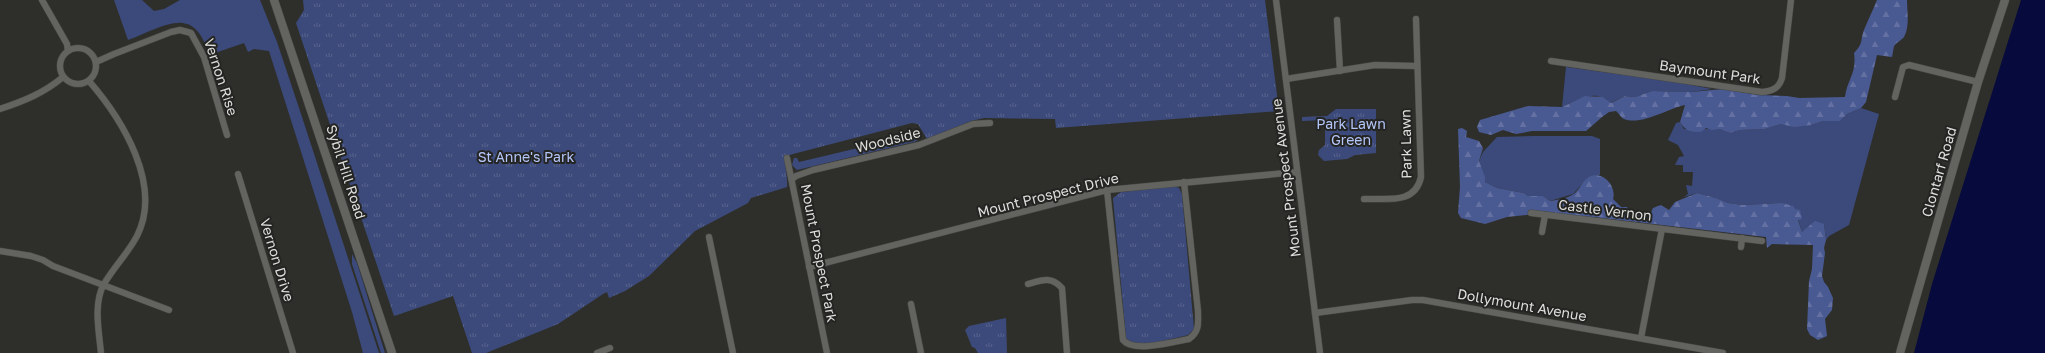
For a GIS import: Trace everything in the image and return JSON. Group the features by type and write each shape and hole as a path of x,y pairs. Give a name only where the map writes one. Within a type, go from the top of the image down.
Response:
{"main road":[{"name":"Sybil Hill Road","path":"274,0 392,353"},
{"name":"Clontarf Road","path":"1900,353 1978,82 2005,0"}],"street":[{"path":"42,0 67,44 68,51"},
{"name":"Mount Prospect Avenue","path":"1276,0 1320,353"},
{"name":"Baymount Park","path":"1551,61 1762,92 1771,91 1777,88 1782,78 1791,0"},
{"name":"Park Lawn","path":"1364,199 1405,198 1419,188 1421,177 1416,66 1416,19"},
{"path":"1337,20 1340,71"},
{"name":"Vernon Rise","path":"96,62 171,32 180,30 191,32 204,57 227,135"},
{"path":"80,48 86,49 94,57 96,62 95,73 89,81 77,84 72,83 63,77 61,71 61,60 68,51 80,48"},
{"path":"1286,79 1375,65 1416,66"},
{"path":"1895,97 1903,67 1909,65 1978,82"},
{"path":"0,109 32,98 46,91 63,77"},
{"path":"89,81 101,94 123,131 136,156 145,184 145,211 137,235 104,285 100,294 98,308 101,353"},
{"name":"Woodside","path":"792,179 796,176 814,170 918,145 973,124 990,123"},
{"name":"Mount Prospect Park","path":"787,158 827,353"},
{"name":"Mount Prospect Drive","path":"809,267 1107,190 1297,172"},
{"name":"Vernon Drive","path":"238,174 293,353"},
{"path":"1107,190 1123,340 1125,344 1138,349 1189,338 1196,334 1198,327 1198,311 1184,182"},
{"name":"Castle Vernon","path":"1531,213 1762,241"},
{"name":"Castle Vernon","path":"1542,232 1544,215"},
{"name":"Castle Vernon","path":"1641,338 1662,229"},
{"path":"709,237 733,353"},
{"path":"1741,247 1742,238"},
{"path":"0,251 43,260 53,266 169,310"},
{"path":"1028,284 1048,278 1057,282 1062,288 1067,353"},
{"name":"Dollymount Avenue","path":"1315,313 1423,300 1723,353"},
{"path":"911,304 921,353"},
{"path":"597,353 610,348"}],"green space":[{"path":"114,0 142,0 154,11 164,9 180,0 260,0 277,42 379,353 363,353 352,312 269,51 254,49 248,52 244,43 209,55 203,39 195,29 187,24 177,23 154,29 128,40"},
{"name":"St Anne's Park","path":"303,0 1265,0 1279,111 1056,128 1055,119 984,118 971,121 927,139 918,124 912,123 793,154 784,157 787,187 751,198 748,203 695,231 649,276 625,291 609,298 607,292 558,324 486,353 472,353 453,296 394,316 296,23 304,10"},
{"path":"1877,0 1907,0 1908,24 1906,33 1894,46 1892,57 1877,55 1866,102 1861,108 1847,114 1840,121 1823,121 1811,125 1794,127 1781,124 1765,129 1740,130 1730,133 1719,129 1712,130 1706,128 1701,132 1694,132 1686,129 1680,122 1685,105 1655,116 1631,121 1622,118 1616,111 1609,112 1586,131 1532,131 1516,134 1503,130 1491,135 1479,132 1477,127 1480,120 1528,106 1562,107 1585,96 1603,97 1611,103 1625,96 1635,97 1652,91 1691,92 1723,89 1758,95 1799,98 1845,97 1853,71 1855,60 1854,53 1861,44 1864,30"},
{"path":"1566,67 1670,81 1712,89 1691,92 1652,91 1635,97 1625,96 1610,103 1599,96 1593,96 1580,99 1562,107"},
{"path":"1861,108 1879,114 1849,225 1829,236 1826,240 1824,224 1802,232 1795,209 1782,203 1743,205 1728,203 1697,193 1684,197 1688,194 1686,185 1692,186 1693,172 1683,172 1683,165 1675,165 1679,157 1684,156 1678,145 1668,140 1676,123 1680,122 1684,129 1719,129 1730,133 1740,130 1765,129 1781,124 1811,125 1823,121 1840,121 1847,114"},
{"name":"Park Lawn Green","path":"1336,109 1376,109 1376,153 1355,155 1347,159 1324,161 1318,155 1319,150 1325,145 1325,120 1302,121 1302,117 1327,116"},
{"path":"1462,128 1467,131 1466,137 1479,141 1483,148 1479,161 1485,177 1485,182 1497,188 1524,193 1528,196 1543,196 1550,201 1570,196 1575,193 1587,178 1594,175 1608,181 1613,190 1613,199 1621,207 1627,207 1629,213 1650,215 1653,208 1661,205 1669,210 1675,202 1697,193 1728,203 1743,205 1782,203 1793,206 1795,209 1800,210 1802,219 1798,220 1802,232 1815,221 1824,224 1826,240 1822,276 1833,298 1832,310 1825,319 1827,336 1818,340 1810,335 1807,329 1809,281 1812,269 1813,245 1772,244 1767,248 1766,237 1593,217 1537,214 1507,217 1485,224 1461,218 1458,213 1460,187 1458,129"},
{"path":"914,131 919,135 918,140 914,142 797,170 792,165 794,158 797,158 799,162 909,136 908,132"},
{"path":"1592,136 1600,139 1600,175 1588,178 1573,194 1550,201 1543,196 1528,196 1524,193 1497,188 1485,182 1479,161 1483,152 1497,137"},
{"path":"1174,186 1179,188 1182,194 1194,329 1188,335 1138,347 1127,342 1126,338 1113,198 1121,192"},
{"path":"352,254 357,263 385,353 381,353 352,264"},
{"path":"1006,318 1007,353 978,353 975,348 972,347 965,330 969,326"}],"shaded area":[{"path":"2021,0 2045,0 2045,353 1914,353 1932,284"}]}
